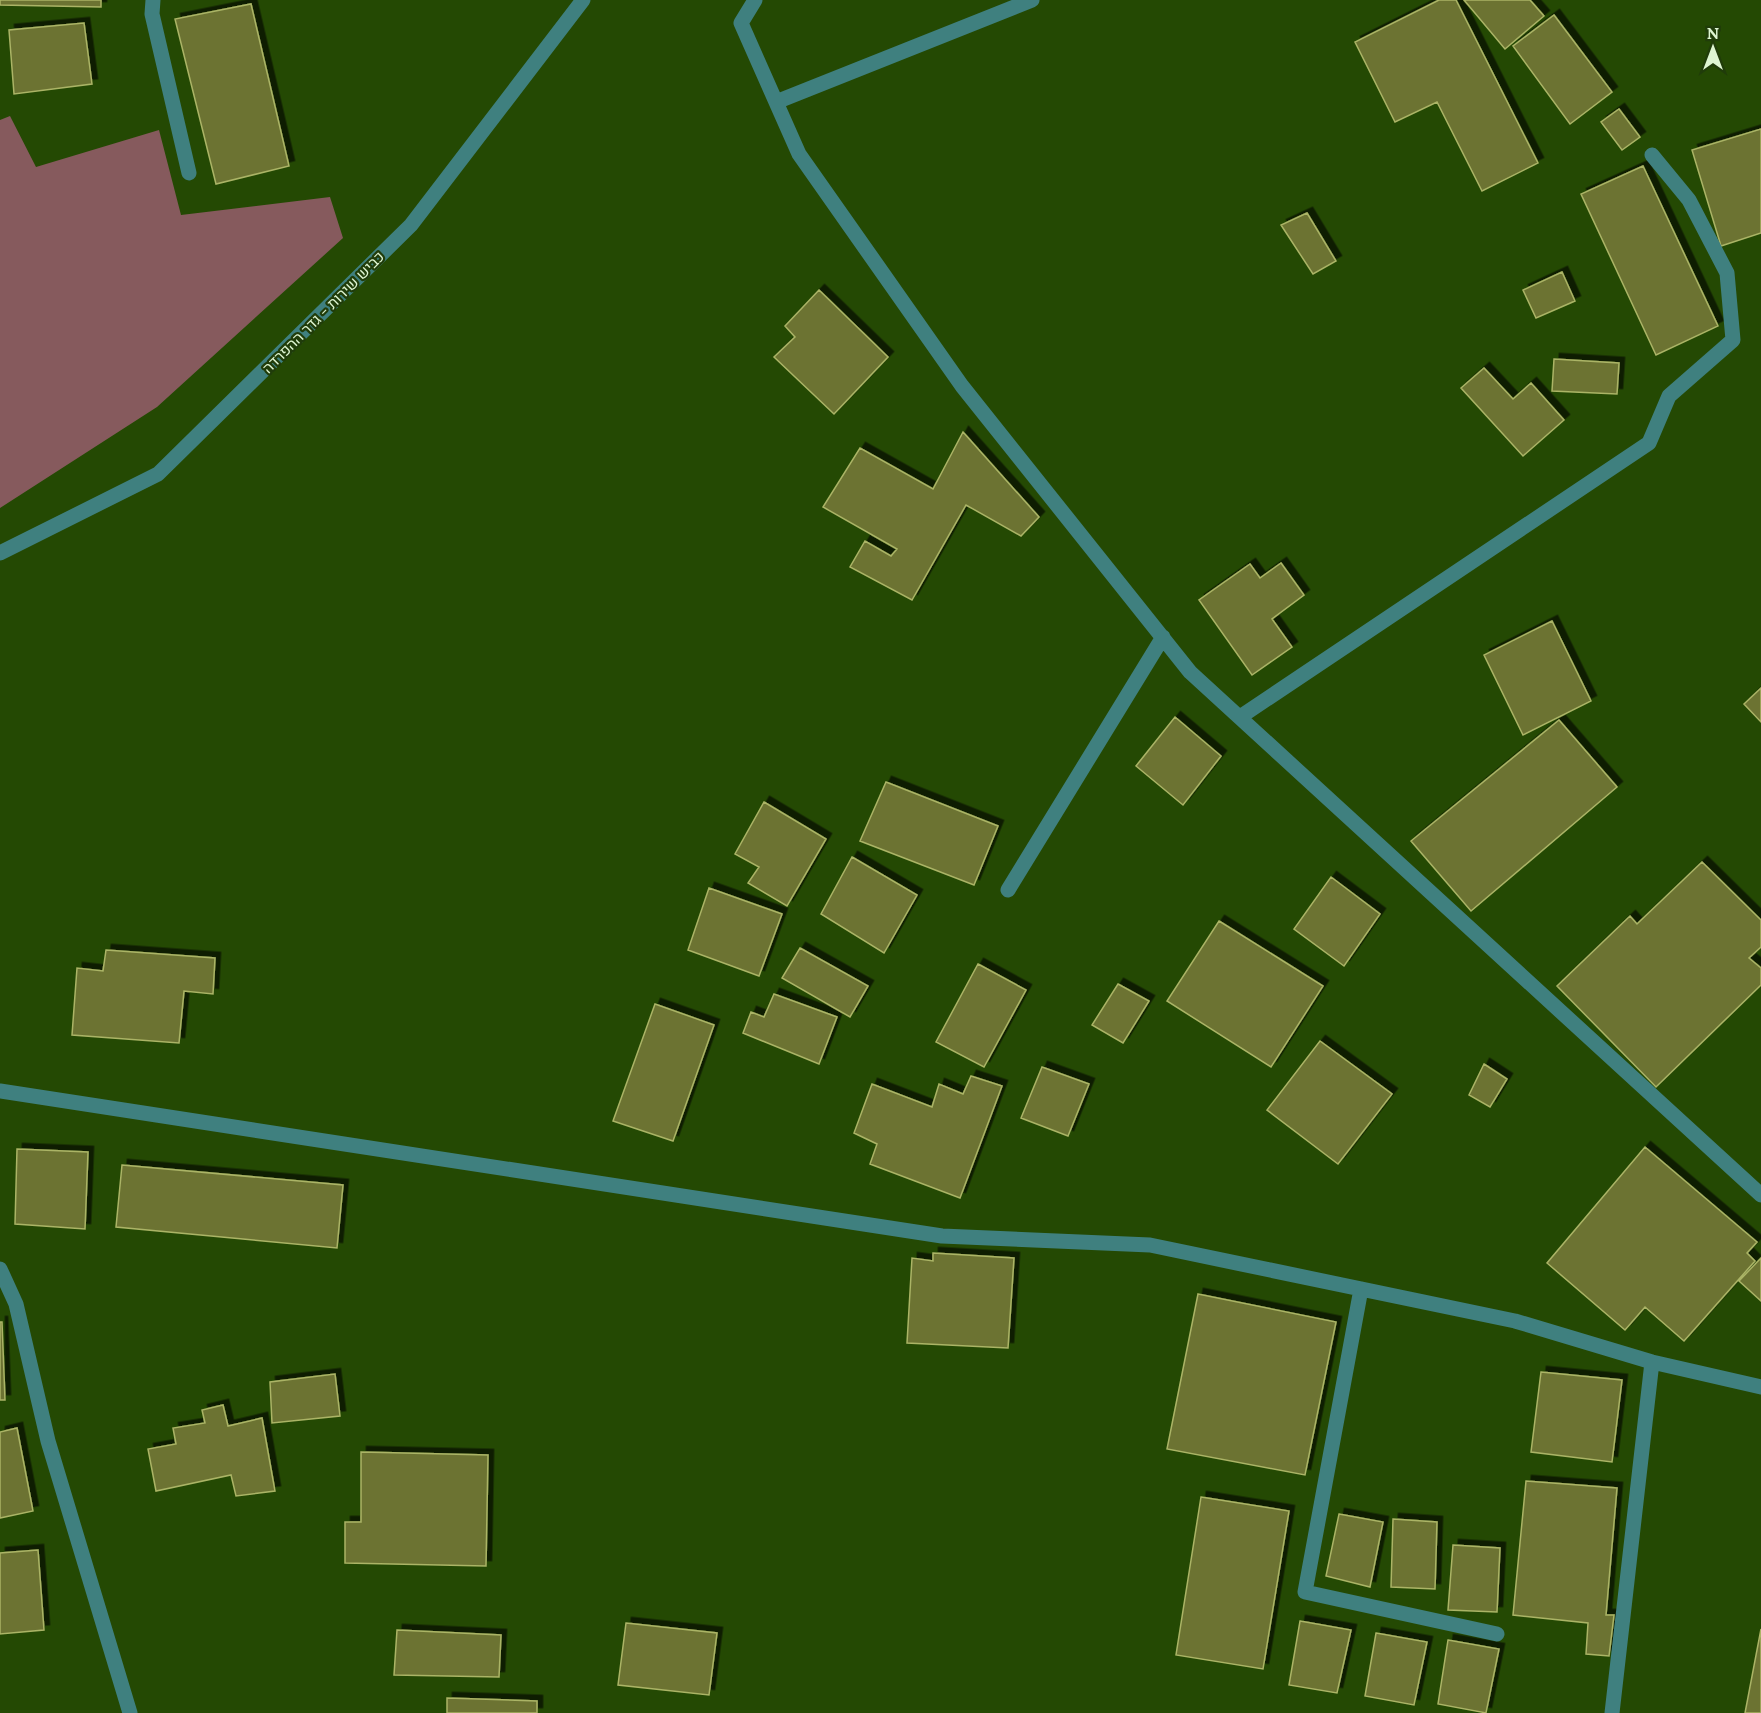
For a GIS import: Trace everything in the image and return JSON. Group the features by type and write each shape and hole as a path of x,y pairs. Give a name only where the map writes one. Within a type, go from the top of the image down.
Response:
{"street":[{"path":"153,0 152,14 189,173"},
{"name":"כביש שירות - גדר ההפרדה","path":"0,553 158,474 411,225 583,0"},
{"path":"755,0 741,23 799,154 962,386 1190,672 1761,1195"},
{"path":"776,102 1032,0"},
{"path":"1240,717 1649,443 1669,396 1733,340 1727,273 1689,200 1652,155"},
{"path":"1008,890 1163,637"},
{"path":"0,1091 942,1236 1150,1245 1515,1321 1652,1362 1761,1387"},
{"path":"0,1269 16,1304 48,1441 130,1713"},
{"path":"1361,1289 1305,1592 1497,1634"},
{"path":"1611,1713 1652,1362"}],"shaded area":[{"path":"10,116 36,167 159,130 181,215 330,197 343,238 157,407 0,508 0,120"}],"building":[{"path":"0,0 101,0 101,7 0,5"},
{"path":"1439,0 1456,0 1538,163 1482,191 1437,102 1395,122 1355,42"},
{"path":"1464,0 1530,0 1544,16 1505,49"},
{"path":"251,4 289,166 216,184 175,19"},
{"path":"1554,15 1612,92 1570,124 1513,46"},
{"path":"84,23 92,84 14,94 9,30"},
{"path":"1619,109 1640,137 1622,150 1601,122"},
{"path":"1761,129 1761,233 1721,246 1692,150"},
{"path":"1643,166 1718,326 1656,355 1581,194"},
{"path":"1307,213 1336,261 1313,274 1281,225"},
{"path":"1562,272 1575,301 1536,318 1523,290"},
{"path":"819,290 888,357 834,414 774,357 795,337 785,326"},
{"path":"1554,359 1619,363 1617,394 1552,391"},
{"path":"1484,368 1513,399 1531,383 1564,420 1523,456 1461,388"},
{"path":"963,432 1039,517 1021,536 966,505 912,600 850,567 865,541 891,556 897,549 823,507 860,448 933,489"},
{"path":"1281,563 1304,595 1272,619 1292,647 1252,675 1199,600 1250,564 1260,578"},
{"path":"1552,621 1591,701 1523,735 1484,655"},
{"path":"1761,688 1761,722 1744,704"},
{"path":"1175,717 1221,756 1183,805 1136,766"},
{"path":"1559,720 1617,787 1471,911 1411,841"},
{"path":"886,782 998,826 974,885 860,841"},
{"path":"764,802 826,839 787,906 748,883 759,867 735,854"},
{"path":"852,857 917,895 884,953 821,914"},
{"path":"1702,862 1761,920 1761,947 1749,958 1761,968 1761,985 1656,1087 1557,986 1630,916 1637,924"},
{"path":"1331,877 1380,914 1344,966 1294,929"},
{"path":"709,888 782,914 759,976 688,950"},
{"path":"1219,921 1323,986 1271,1067 1167,1001"},
{"path":"800,948 868,986 850,1017 782,978"},
{"path":"106,950 215,958 213,994 184,991 179,1043 72,1035 77,968 103,971"},
{"path":"978,964 1026,990 984,1067 936,1042"},
{"path":"1118,984 1149,1001 1123,1043 1092,1025"},
{"path":"774,994 837,1017 819,1064 743,1033 751,1012 764,1017"},
{"path":"655,1004 714,1025 673,1141 613,1121"},
{"path":"1320,1041 1392,1094 1338,1164 1267,1110"},
{"path":"1484,1064 1507,1079 1490,1107 1469,1095"},
{"path":"1042,1067 1089,1084 1068,1136 1021,1118"},
{"path":"971,1076 1002,1086 960,1198 870,1164 877,1144 854,1133 872,1084 932,1107 939,1084 963,1094"},
{"path":"1645,1147 1757,1242 1747,1253 1755,1261 1684,1341 1645,1307 1625,1330 1547,1263"},
{"path":"17,1149 88,1152 85,1229 15,1224"},
{"path":"122,1165 343,1185 337,1248 116,1227"},
{"path":"933,1253 1014,1258 1008,1348 907,1343 912,1258 933,1261"},
{"path":"1761,1258 1761,1301 1739,1281"},
{"path":"1198,1294 1336,1322 1305,1475 1167,1449"},
{"path":"0,1322 2,1322 5,1400 0,1400"},
{"path":"1541,1372 1622,1380 1612,1462 1531,1452"},
{"path":"335,1374 340,1416 272,1423 270,1382"},
{"path":"223,1405 228,1426 262,1418 275,1491 236,1496 231,1475 156,1491 148,1449 176,1444 173,1428 205,1423 202,1410"},
{"path":"17,1428 33,1511 0,1518 0,1432"},
{"path":"361,1452 488,1455 486,1566 345,1563 345,1522 361,1522"},
{"path":"1526,1481 1617,1488 1606,1615 1614,1615 1609,1656 1586,1654 1588,1623 1513,1615"},
{"path":"1201,1497 1289,1511 1263,1669 1176,1655"},
{"path":"1339,1514 1383,1522 1370,1587 1326,1576"},
{"path":"1393,1519 1437,1522 1435,1589 1391,1587"},
{"path":"1453,1545 1500,1548 1497,1612 1448,1610"},
{"path":"38,1550 44,1630 0,1634 0,1553"},
{"path":"1300,1621 1351,1630 1337,1693 1289,1685"},
{"path":"626,1623 717,1633 709,1695 618,1685"},
{"path":"1761,1629 1761,1713 1745,1713"},
{"path":"397,1630 501,1635 499,1677 394,1675"},
{"path":"1376,1633 1427,1642 1414,1705 1365,1696"},
{"path":"1448,1640 1499,1649 1486,1713 1438,1704"},
{"path":"447,1698 537,1701 537,1713 447,1713"}]}
